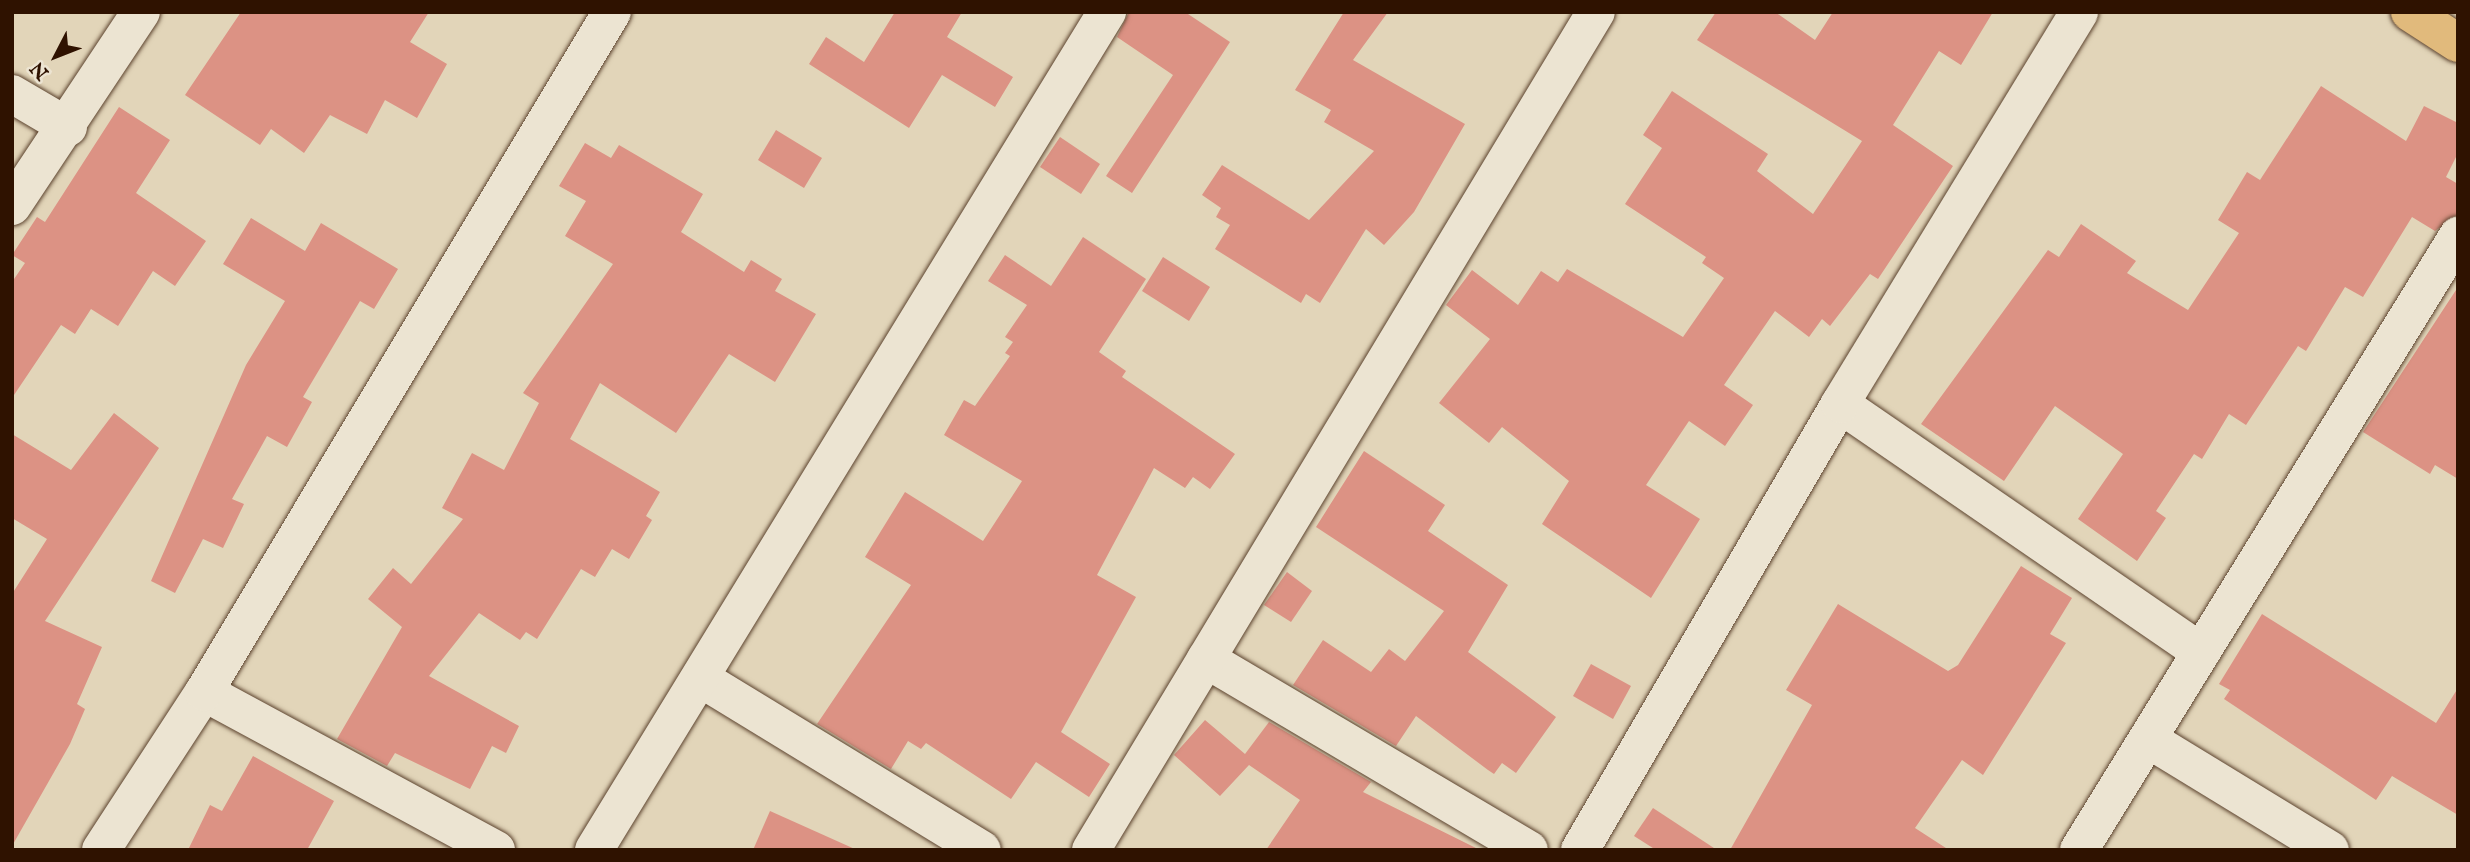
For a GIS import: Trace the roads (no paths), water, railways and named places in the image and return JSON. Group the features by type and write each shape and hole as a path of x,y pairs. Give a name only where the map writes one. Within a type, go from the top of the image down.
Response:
{"main road":[{"path":"2410,12 2452,29"}],"street":[{"path":"12,206 68,127 141,12"},
{"path":"101,850 204,692 612,12"},
{"path":"594,850 1107,12"},
{"path":"1091,850 1596,12"},
{"path":"1580,850 1840,404 2079,12"},
{"path":"12,94 68,127"},
{"path":"2079,850 2458,236"},
{"path":"1840,404 2201,652"},
{"path":"1206,659 1529,850"},
{"path":"700,678 982,850"},
{"path":"204,692 496,850"},
{"path":"2148,739 2330,850"}]}
